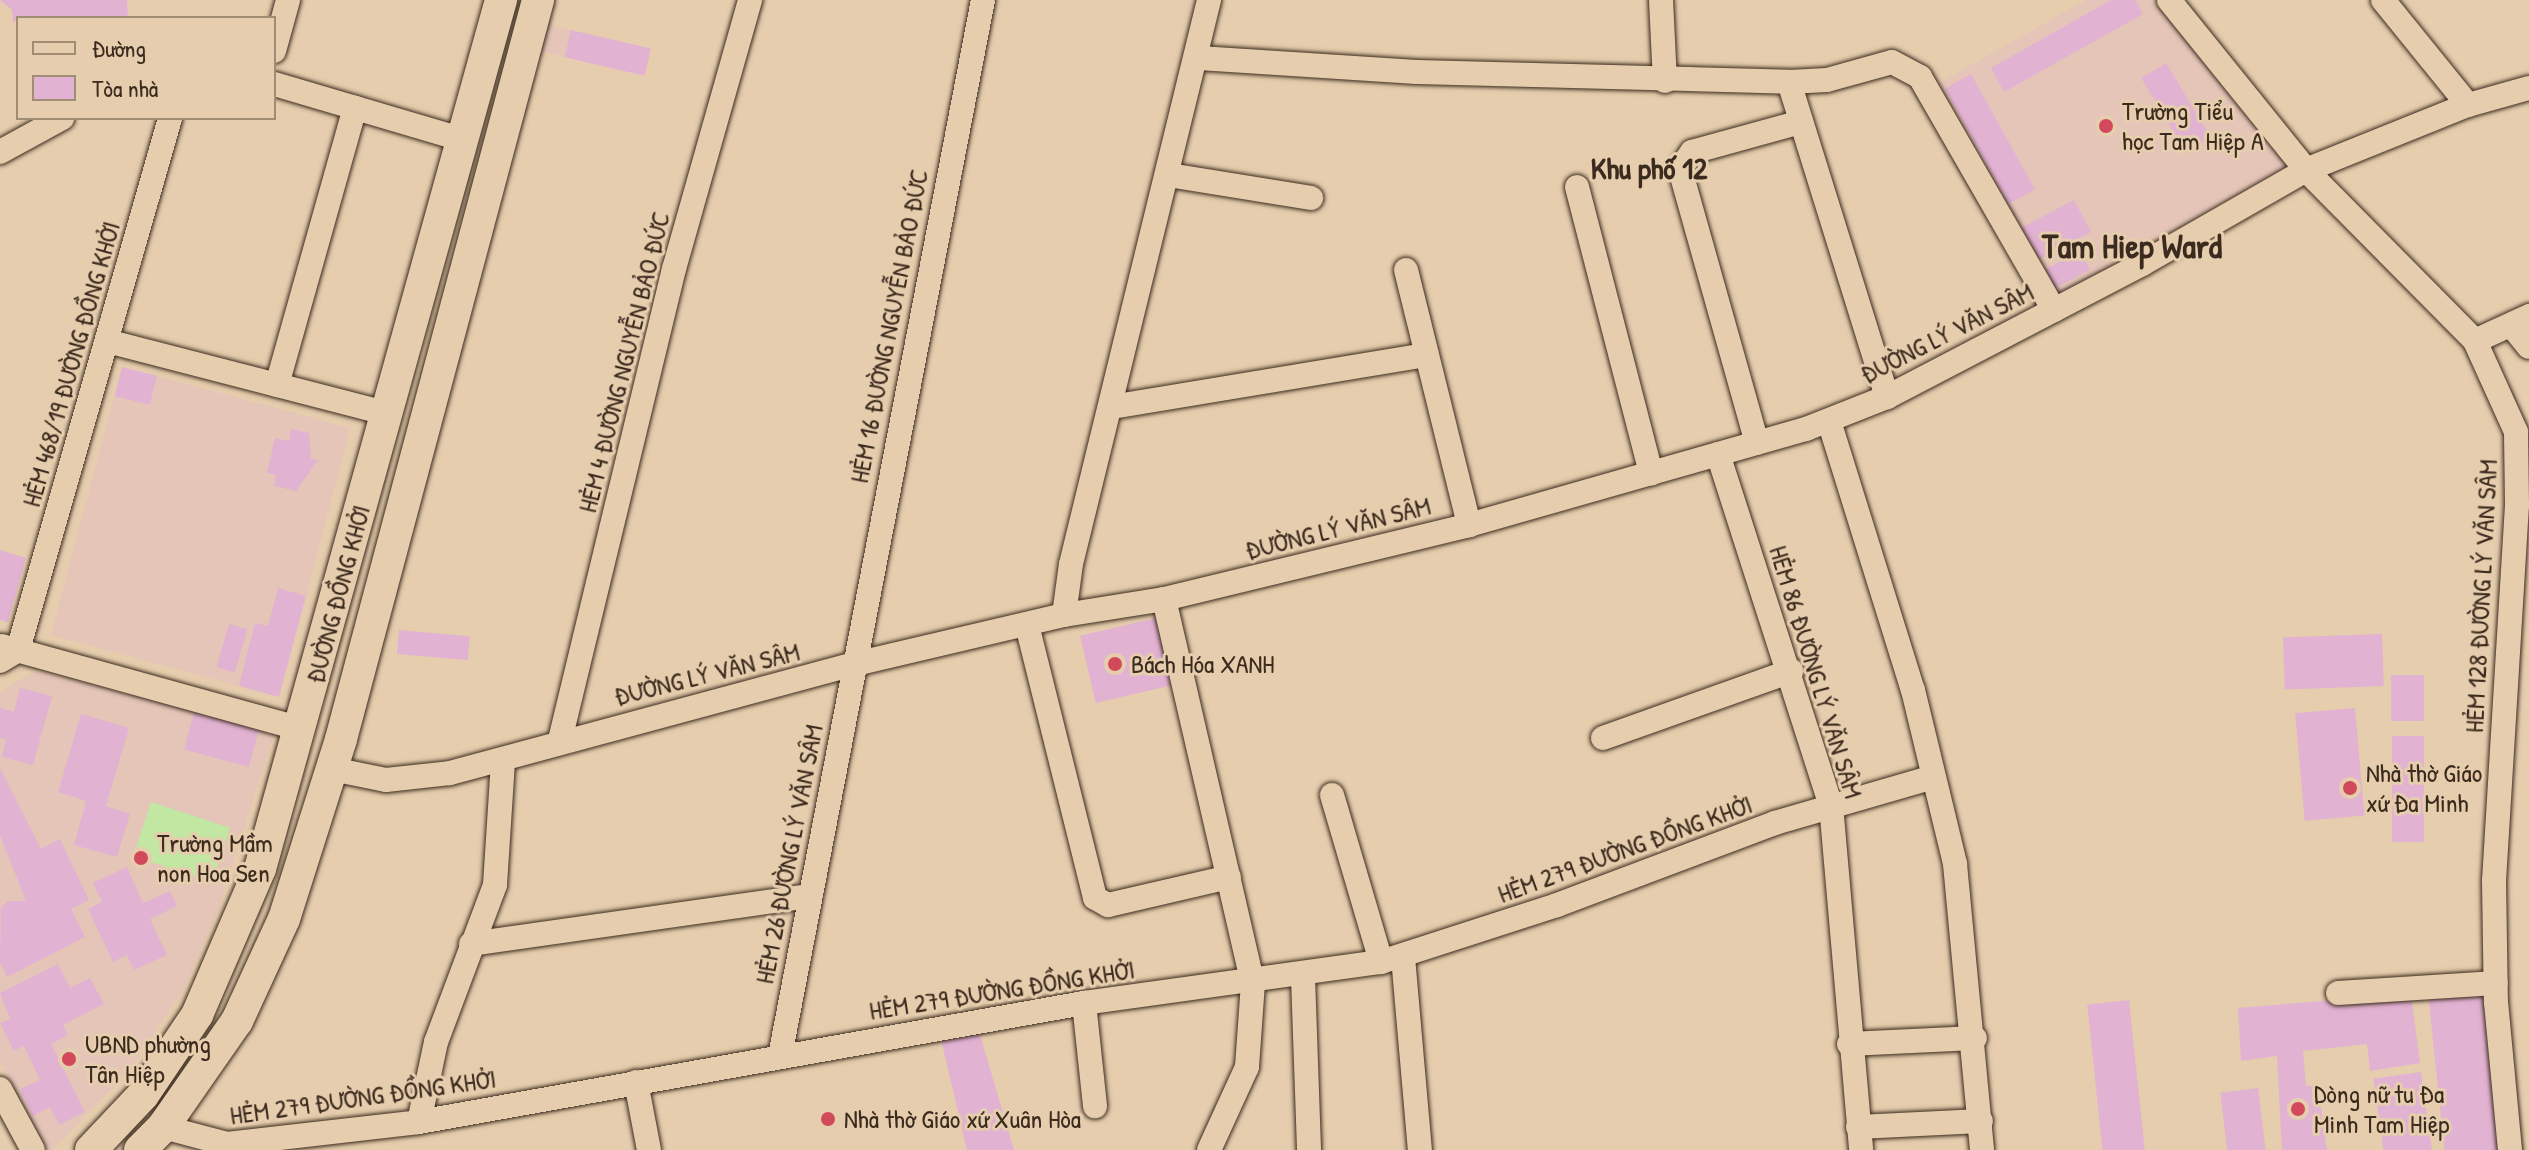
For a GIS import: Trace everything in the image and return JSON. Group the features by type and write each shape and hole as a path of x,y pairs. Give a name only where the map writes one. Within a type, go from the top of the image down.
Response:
{"main road":[{"name":"ĐƯỜNG ĐỒNG KHỞI","path":"91,1150 143,1095 213,985 294,761 385,413 501,0"},
{"name":"ĐƯỜNG ĐỒNG KHỞI","path":"140,1150 166,1139 237,1021 263,971 336,754 538,0"},
{"path":"302,729 336,754"},
{"path":"294,761 336,754"}],"street":[{"path":"276,44 288,0"},
{"name":"HẺM 4 ĐƯỜNG NGUYỄN BẢO ĐỨC","path":"560,740 674,269 750,0"},
{"name":"HẺM 16 ĐƯỜNG NGUYỄN BẢO ĐỨC","path":"855,664 983,0"},
{"path":"1064,615 1071,564 1199,58 1209,0"},
{"path":"1661,0 1665,81"},
{"name":"HẺM 128 ĐƯỜNG LÝ VĂN SÂM","path":"2169,0 2306,170 2475,341 2516,432 2517,505 2494,881 2496,983 2510,1150"},
{"path":"2383,0 2468,105"},
{"path":"1199,58 1665,81 1789,82 1827,80 1892,62 1920,77 2054,310"},
{"path":"1789,82 1887,397"},
{"path":"276,85 461,139"},
{"name":"ĐƯỜNG LÝ VĂN SÂM","path":"336,754 404,779 503,760 560,740 855,664 1064,615 1164,599 1469,525 1757,443 1829,421 1887,397 2054,310 2306,170 2468,105 2529,88"},
{"path":"277,385 355,108"},
{"path":"0,152 58,120"},
{"name":"HẺM 468/19 ĐƯỜNG ĐỒNG KHỞI","path":"6,652 107,341 169,120"},
{"path":"1757,443 1680,169 1692,152 1801,122"},
{"path":"1169,175 1311,198"},
{"path":"1577,187 1651,474"},
{"path":"1406,270 1469,525"},
{"path":"2475,341 2520,320 2529,347"},
{"path":"107,341 385,413"},
{"path":"1112,407 1427,355"},
{"path":"1829,421 1905,662 1955,864 1975,1038 1982,1150"},
{"name":"HẺM 86 ĐƯỜNG LÝ VĂN SÂM","path":"1718,454 1791,671 1831,805 1859,1139"},
{"path":"1164,599 1253,983 1247,1067 1209,1150"},
{"path":"1027,625 1095,898 1108,905 1229,877"},
{"path":"6,652 302,729"},
{"name":"HẺM 26 ĐƯỜNG LÝ VĂN SÂM","path":"780,1056 855,664"},
{"path":"1603,738 1791,671"},
{"path":"419,1122 436,1042 495,885 503,760"},
{"name":"HẺM 279 ĐƯỜNG ĐỒNG KHỞI","path":"166,1139 227,1144 419,1122 1084,1003 1303,977 1392,959 1831,805 1933,777"},
{"path":"1332,795 1392,959 1420,1150"},
{"path":"471,944 809,896"},
{"path":"1303,977 1309,1150"},
{"path":"2338,993 2496,983"},
{"path":"1084,1003 1095,1106"},
{"path":"1849,1044 1975,1038"},
{"path":"636,1082 649,1150"},
{"path":"0,1089 33,1150"},
{"path":"1859,1139 1981,1121"}],"shaded area":[{"name":"Trường Tiểu học Tam Hiệp A","path":"2086,0 2153,0 2287,166 2056,296 1934,86"},
{"path":"543,24 651,49 645,75 537,50"},
{"path":"122,367 350,428 306,596 278,589 268,626 255,624 239,686 51,635"},
{"name":"Trường Mầm non Hoa Sen","path":"35,671 275,731 219,908 183,990 131,1069 52,1150 46,1150 0,1062 0,692"}],"green space":[{"path":"151,802 230,828 212,882 133,856"}],"building":[{"path":"0,0 127,0 128,16 16,16 13,23 12,10"},
{"path":"2111,0 2135,0 2143,14 2004,92 1991,68"},
{"path":"571,30 651,48 645,76 565,57"},
{"path":"2166,63 2211,138 2186,153 2141,78"},
{"path":"1971,74 2035,189 2009,204 1945,89"},
{"path":"2074,200 2091,232 2039,259 2022,228"},
{"path":"2080,251 2090,270 2054,289 2044,270"},
{"path":"122,367 157,376 150,405 115,396"},
{"path":"291,429 309,433 311,459 318,460 296,491 274,486 276,475 267,473 275,438 289,441"},
{"path":"0,550 26,558 8,622 0,620"},
{"path":"278,588 306,596 279,697 239,686 255,623 268,626"},
{"name":"Bách Hóa XANH","path":"1161,617 1177,684 1096,703 1080,636"},
{"path":"229,624 247,629 235,672 217,667"},
{"path":"399,630 470,636 468,660 397,654"},
{"path":"2382,634 2384,686 2285,689 2283,637"},
{"path":"2391,675 2424,675 2424,721 2391,721"},
{"path":"20,688 52,696 33,765 2,757 6,739 0,738 0,708 14,712"},
{"path":"2355,708 2364,816 2305,821 2295,713"},
{"path":"195,709 260,726 249,767 184,750"},
{"path":"81,714 129,728 106,806 130,814 117,857 74,845 86,801 58,792"},
{"path":"2392,736 2424,736 2424,842 2392,842"},
{"path":"0,768 41,849 60,839 89,900 71,909 85,937 7,977 0,962 1,908 8,901 26,901 0,835"},
{"path":"127,867 143,903 170,891 177,906 150,919 167,955 134,970 127,955 113,962 88,909 102,902 93,883"},
{"path":"58,964 70,988 90,978 104,1004 63,1025 68,1035 51,1044 85,1112 59,1125 50,1107 33,1116 20,1089 40,1080 24,1046 14,1051 0,1023 10,1019 0,993"},
{"path":"2488,990 2505,1150 2444,1150 2428,996"},
{"path":"2411,994 2420,1063 2370,1071 2367,1044 2303,1051 2306,1086 2318,1085 2327,1150 2282,1150 2277,1056 2241,1061 2238,1008"},
{"path":"2129,1000 2145,1150 2103,1150 2087,1004"},
{"path":"978,1028 1014,1150 967,1150 940,1035"},
{"path":"2421,1072 2432,1150 2383,1150 2373,1079"},
{"path":"2258,1088 2266,1150 2227,1150 2220,1093"}],"place":[{"name":"Trường Tiểu học Tam Hiệp A","path":"2106,126"},
{"name":"Bách Hóa XANH","path":"1115,664"},
{"name":"Nhà thờ Giáo xứ Đa Minh","path":"2350,788"},
{"name":"Trường Mầm non Hoa Sen","path":"141,858"},
{"name":"UBND phường Tân Hiệp","path":"69,1059"},
{"name":"Dòng nữ tu Đa Minh Tam Hiệp","path":"2298,1109"},
{"name":"Nhà thờ Giáo xứ Xuân Hòa","path":"828,1119"}],"district":[{"name":"Khu phố 12","path":"1649,168"},
{"name":"Tam Hiep Ward","path":"2132,247"}]}
